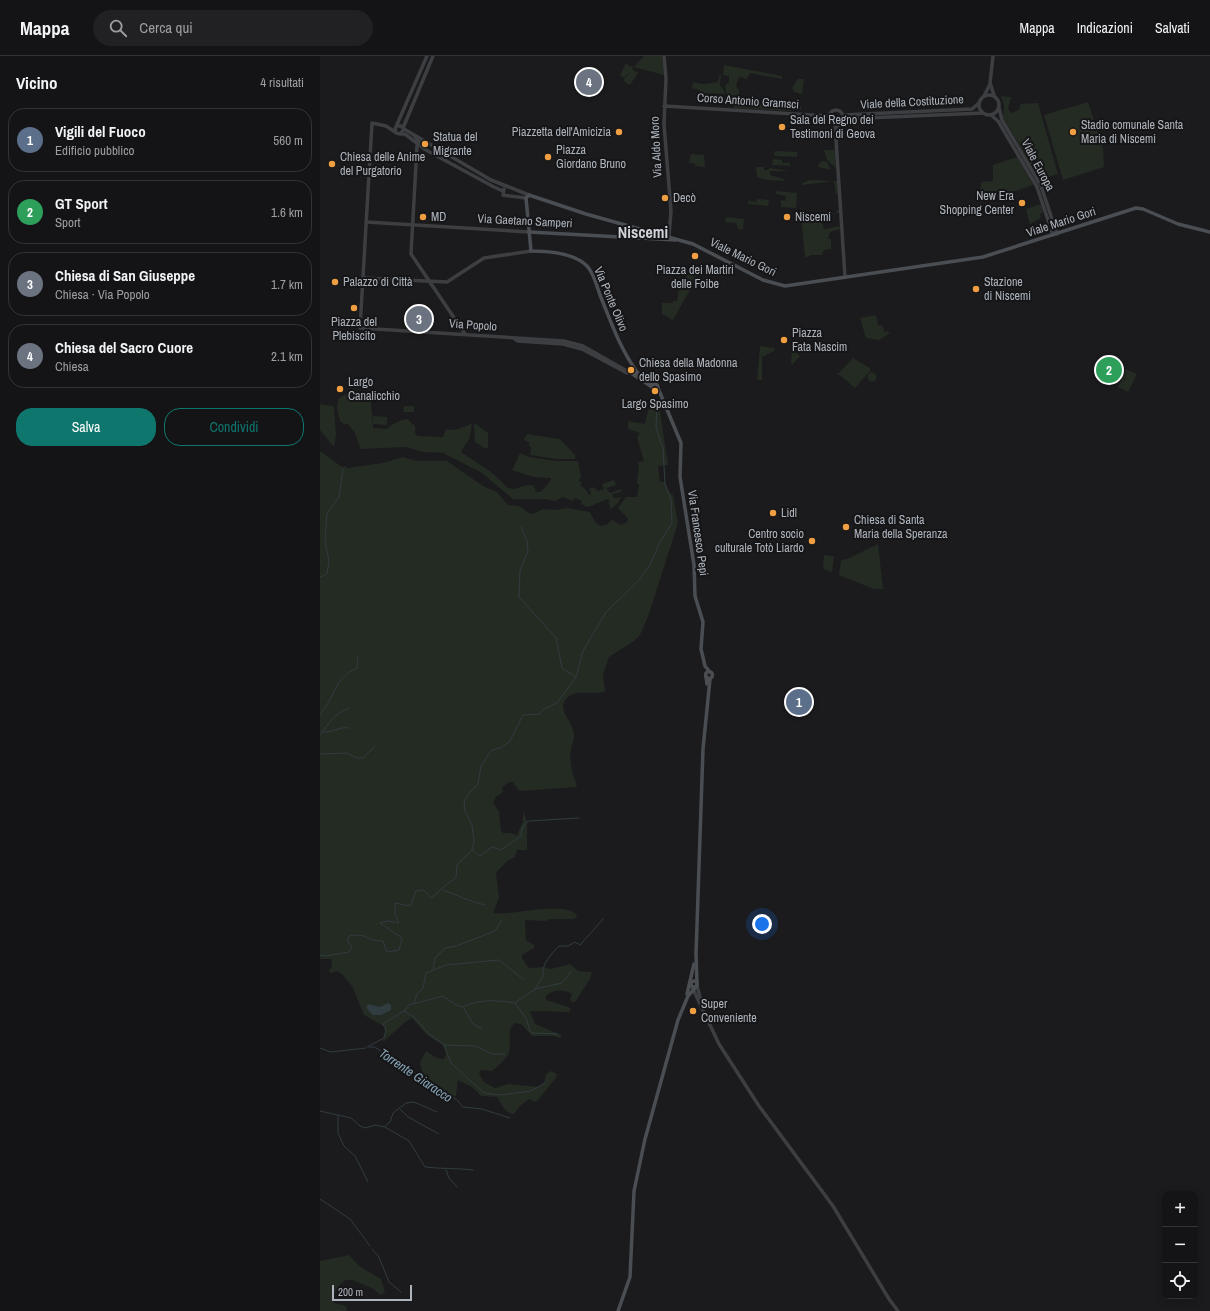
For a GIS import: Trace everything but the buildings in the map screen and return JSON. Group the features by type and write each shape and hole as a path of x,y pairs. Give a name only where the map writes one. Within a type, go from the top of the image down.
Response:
{"main road":[{"name":"Viale Mario Gori","path":"528,196 586,214 683,240 763,280 775,284 794,286 983,257 1136,208 1143,209 1178,224 1210,232"},
{"path":"528,196 531,251"},
{"name":"Via Gaetano Samperi","path":"529,232 683,240"},
{"path":"662,239 663,234"},
{"name":"Via Ponte Olivo","path":"531,251 557,252 579,261 586,266 593,278 622,351 637,372 645,381 654,387"},
{"path":"637,372 634,376 654,387"},
{"name":"Via Francesco Pepi","path":"654,387 662,401 681,447 680,477 694,565 695,596 703,622 702,656 707,677 708,699 707,722 703,749 696,954"},
{"path":"702,656 706,668 710,672 707,673 707,677"},
{"path":"618,1311 630,1277 634,1191 645,1140 678,1020 685,1001 697,979 696,954"},
{"path":"694,986 696,954"}],"street":[{"path":"395,132 427,56"},
{"path":"401,134 433,56"},
{"name":"Via Aldo Moro","path":"664,56 666,78 664,124 671,211 669,236"},
{"path":"990,83 994,95 998,99 999,108 996,113 991,115 983,113 980,110 979,103 990,83 993,56"},
{"path":"984,96 994,95"},
{"name":"Viale della Costituzione","path":"843,117 972,109 979,103"},
{"name":"Corso Antonio Gramsci","path":"664,106 829,116"},
{"name":"Viale Europa","path":"999,108 1002,120 1041,186 1055,234"},
{"path":"837,124 830,120 829,116 836,110 843,117 837,124 845,277"},
{"name":"Viale della Costituzione","path":"843,117 983,113"},
{"name":"Viale Europa","path":"991,115 998,120 1037,187 1055,234"},
{"path":"428,281 363,278 372,123 386,126 395,132 405,134 418,144 503,193 528,196"},
{"name":"Viale Mario Gori","path":"386,126 397,126 403,128 506,186 528,196"},
{"path":"414,135 419,141 411,254 463,333"},
{"path":"503,193 506,186"},
{"name":"Via Gaetano Samperi","path":"366,222 529,232"},
{"name":"Via Ponte Olivo","path":"428,281 447,282 484,258 531,251"},
{"name":"Via Popolo","path":"363,278 360,328 463,333 513,338 518,341 563,344 582,349 634,376"},
{"path":"694,986 701,1003"},
{"path":"694,986 719,1044 748,1089 830,1200 889,1299 898,1311"}],"shaded area":[{"path":"644,56 662,56 664,75 634,67"},
{"path":"626,63 629,66 634,67 632,69 638,73 630,85 623,81 631,71 624,78 620,75"},
{"path":"724,65 782,76 782,79 750,73 747,79 739,77 736,86 739,90 739,99 727,98 725,86 729,82 729,76 723,75"},
{"path":"720,74 720,86 723,88 725,94 702,93 699,90 692,88 693,82 703,84 718,82"},
{"path":"798,79 804,79 802,94 794,92 792,88"},
{"path":"1001,96 1011,97 1008,109 1011,113 1020,109 1020,104 1038,103 1058,174 1045,178 1040,182 1003,117 1004,105"},
{"path":"734,102 801,107 801,110 791,109 791,111 734,108"},
{"name":"Stadio comunale Santa Maria di Niscemi","path":"1088,102 1103,149 1104,167 1063,180 1044,115"},
{"path":"824,150 835,150 836,168 827,160"},
{"path":"775,151 797,152 797,157 774,156"},
{"path":"691,154 704,155 705,167 695,166 695,163 689,163"},
{"path":"1017,157 1033,185 980,203 981,182 993,181 993,165"},
{"path":"773,159 782,160 782,163 790,163 790,166 772,165"},
{"path":"823,161 827,162 831,170 818,167 819,163"},
{"path":"756,167 764,167 764,170 769,170 769,168 790,171 770,171 770,175 784,179 785,181 767,180 757,177"},
{"path":"809,180 837,181 838,194 836,194 834,181 802,185 802,183"},
{"path":"776,191 797,193 796,208 781,207 781,200 785,201 786,196 776,194"},
{"path":"749,198 750,201 756,202 757,199 769,200 768,206 748,204"},
{"path":"1041,204 1043,213 1040,214 1041,218 1030,224 1026,209"},
{"path":"800,205 802,212 804,213 836,213 837,210 839,210 839,213 823,214 822,222 824,229 840,226 840,229 830,232 828,239 831,239 831,249 824,250 822,255 811,255 805,258"},
{"path":"726,217 744,219 743,230 738,229 736,223 725,222"},
{"path":"686,273 697,277 673,320 662,314 662,303 673,303 673,301 677,301 680,283 686,283"},
{"path":"876,315 878,325 883,326 884,332 887,331 890,333 879,340 866,338 860,318"},
{"path":"760,346 775,348 774,351 762,357 762,380 757,380"},
{"path":"792,349 800,356 792,365 791,363"},
{"path":"853,358 870,368 870,371 855,388 840,375 837,375"},
{"path":"1116,365 1124,368 1117,384 1109,380"},
{"path":"1126,369 1137,374 1128,392 1118,387"},
{"path":"870,373 874,373 876,377 874,381 870,381 868,379 868,375"},
{"path":"354,389 359,393 370,394 373,428 387,429 397,422 408,419 415,425 415,433 417,436 443,437 446,429 459,429 472,423 470,437 461,452 491,472 508,488 515,489 531,485 534,486 536,492 541,492 551,480 551,478 534,477 512,470 520,453 529,457 556,461 578,461 581,476 579,481 582,483 580,485 589,495 591,494 589,489 593,487 598,491 604,489 602,484 614,480 616,485 606,488 610,493 621,489 621,492 612,494 614,498 621,497 618,503 611,509 608,502 610,501 608,499 588,507 581,504 582,501 575,498 573,501 563,497 555,501 544,499 513,499 482,473 443,453 422,452 406,447 359,449 360,447 355,433 348,424 344,424 340,421 337,409 338,399"},
{"path":"658,398 668,465 658,466 660,482 665,482 669,492 673,495 678,523 649,614 640,635 634,641 609,657 603,674 605,691 596,693 576,693 568,697 563,705 574,733 570,759 572,772 577,784 576,787 521,791 518,790 513,782 510,782 502,787 503,792 496,797 493,803 499,811 501,831 503,833 517,835 523,821 523,811 527,821 527,850 517,850 515,857 507,861 496,873 499,898 493,913 561,909 570,911 577,915 576,918 573,919 551,919 545,921 525,920 526,940 534,945 534,948 522,955 522,958 528,967 531,968 544,967 551,969 570,964 578,971 592,972 590,979 575,1002 570,1000 572,994 565,991 555,991 546,996 546,1000 571,1009 569,1012 530,1011 535,1024 559,1034 562,1036 560,1038 555,1036 532,1036 521,1024 515,1023 510,1030 510,1047 507,1057 492,1071 480,1070 479,1073 484,1082 495,1088 508,1084 539,1087 544,1083 546,1074 551,1071 557,1074 556,1078 538,1100 535,1102 529,1099 520,1106 514,1114 511,1114 504,1108 497,1097 481,1096 472,1087 458,1080 456,1096 450,1096 447,1102 444,1102 436,1091 425,1084 420,1062 426,1051 437,1058 444,1059 446,1054 443,1045 427,1035 412,1018 404,1023 383,1042 385,1027 364,1015 352,986 342,974 337,971 331,973 329,971 332,966 331,959 320,959 320,451 342,467 345,466 347,468 383,463 403,457 417,461 447,461 483,486 497,492 508,505 519,506 527,512 533,514 543,509 556,510 566,508 590,512 595,522 600,526 606,525 612,520 621,525 627,522 628,519 618,508 626,497 637,497 639,484 637,484 639,468 638,462 644,461 637,437 640,433 628,429 628,421 645,424 650,407 654,407"},
{"path":"320,404 333,406 334,408 336,435 334,447 320,430"},
{"path":"404,406 414,406 414,412 403,412"},
{"path":"373,416 387,417 387,425 373,424"},
{"path":"474,423 488,433 488,448 484,448 475,442"},
{"path":"527,434 560,439 575,455 575,459 556,459 530,455 531,447 529,446 529,442 524,440"},
{"path":"878,544 883,589 874,589 839,575 841,560 847,559"},
{"path":"824,555 834,556 832,572 823,569"},
{"path":"388,1003 391,1005 391,1010 381,1015 373,1015 366,1008 368,1004 380,1007"},
{"path":"349,1255 359,1266 381,1279 385,1292 381,1295 372,1288 352,1280 346,1280 334,1293 333,1300 334,1303 346,1306 347,1311 320,1311 320,1261"}],"waterway":[{"path":"320,955 326,956 349,952 352,947 347,940 349,936 355,935 383,941 387,952 399,950 402,938 380,923 388,921 399,923 395,914 395,903 410,906 416,891 424,890 431,898 449,882 456,878 457,865 472,850 474,841 472,825 465,811 464,801 478,784 481,766 491,751 502,747 510,741 523,715 539,714 544,709 557,703 576,677 583,651 606,612 640,579 651,563 660,542 672,523 671,499 665,484 663,448 656,428 657,401"},
{"path":"320,577 327,574 329,561 325,542 327,513 339,497 343,469"},
{"path":"521,527 527,541 528,551 520,571 519,597 556,638 562,668 576,677"},
{"path":"320,715 339,683 349,672 357,668 358,656"},
{"path":"320,735 336,716 349,708"},
{"path":"323,732 349,728"},
{"path":"320,754 347,753 357,758 363,758 375,746"},
{"path":"472,850 480,856 492,847 501,850 521,836 523,827 529,821 579,818"},
{"path":"443,890 485,905"},
{"path":"516,1002 535,989 543,976 547,960 559,946 568,946 575,942 580,945 603,919"},
{"path":"433,970 435,958 445,948 456,946 495,931 501,921"},
{"path":"414,1003 417,994 423,988 426,973 446,965 499,960 524,980"},
{"path":"535,989 562,983 571,972"},
{"path":"367,1047 384,1038 386,1030 383,1024 404,1011 409,1005 443,996 456,1005 463,1007 482,1001 502,1001 515,1003 526,1018 532,1033 558,1034"},
{"path":"463,1007 473,1024 482,1029"},
{"path":"404,1011 415,1018 428,1033 444,1045 451,1063 484,1093 501,1095 531,1091 545,1083"},
{"path":"444,1045 475,1046 492,1054 505,1054"},
{"name":"Torrente Giaracco","path":"369,1047 374,1047 386,1054 457,1100 463,1107 482,1109 510,1118"},
{"name":"Torrente Giaracco","path":"320,1048 331,1052 366,1048"},
{"path":"385,1126 390,1122 393,1113 406,1103 414,1102 437,1112"},
{"path":"400,1109 408,1117 439,1134"},
{"path":"320,1111 351,1118 360,1126 365,1128 376,1125 385,1127 409,1141 425,1167 473,1170"},
{"path":"338,1116 338,1133 344,1146 355,1156 368,1182"},
{"path":"446,1170 449,1178 457,1187"},
{"path":"320,1199 350,1219 370,1246"},
{"path":"372,1249 379,1257 389,1282 401,1292"}],"place":[{"name":"Chiesa del Sacro Cuore","path":"589,82"},
{"name":"Sala del Regno dei Testimoni di Geova","path":"782,127"},
{"name":"Piazzetta dell'Amicizia","path":"619,132"},
{"name":"Stadio comunale Santa Maria di Niscemi","path":"1073,132"},
{"name":"Statua del Migrante","path":"425,144"},
{"name":"Piazza Giordano Bruno","path":"548,157"},
{"name":"Chiesa delle Anime del Purgatorio","path":"332,164"},
{"name":"Decò","path":"665,198"},
{"name":"New Era Shopping Center","path":"1022,203"},
{"name":"MD","path":"423,217"},
{"name":"Niscemi","path":"787,217"},
{"name":"Piazza dei Martiri delle Foibe","path":"695,256"},
{"name":"Palazzo di Città","path":"335,282"},
{"name":"Stazione di Niscemi","path":"976,289"},
{"name":"Piazza del Plebiscito","path":"354,308"},
{"name":"Chiesa di San Giuseppe","path":"419,319"},
{"name":"Piazza Fata Nascim","path":"784,340"},
{"name":"Chiesa della Madonna dello Spasimo","path":"631,370"},
{"name":"GT Sport","path":"1109,370"},
{"name":"Largo Canalicchio","path":"340,389"},
{"name":"Largo Spasimo","path":"655,391"},
{"name":"Lidl","path":"773,513"},
{"name":"Chiesa di Santa Maria della Speranza","path":"846,527"},
{"name":"Centro socio culturale Totò Liardo","path":"812,541"},
{"name":"Vigili del Fuoco","path":"799,702"},
{"name":"Super Conveniente","path":"693,1011"}],"district":[{"name":"Niscemi","path":"643,232"}]}
